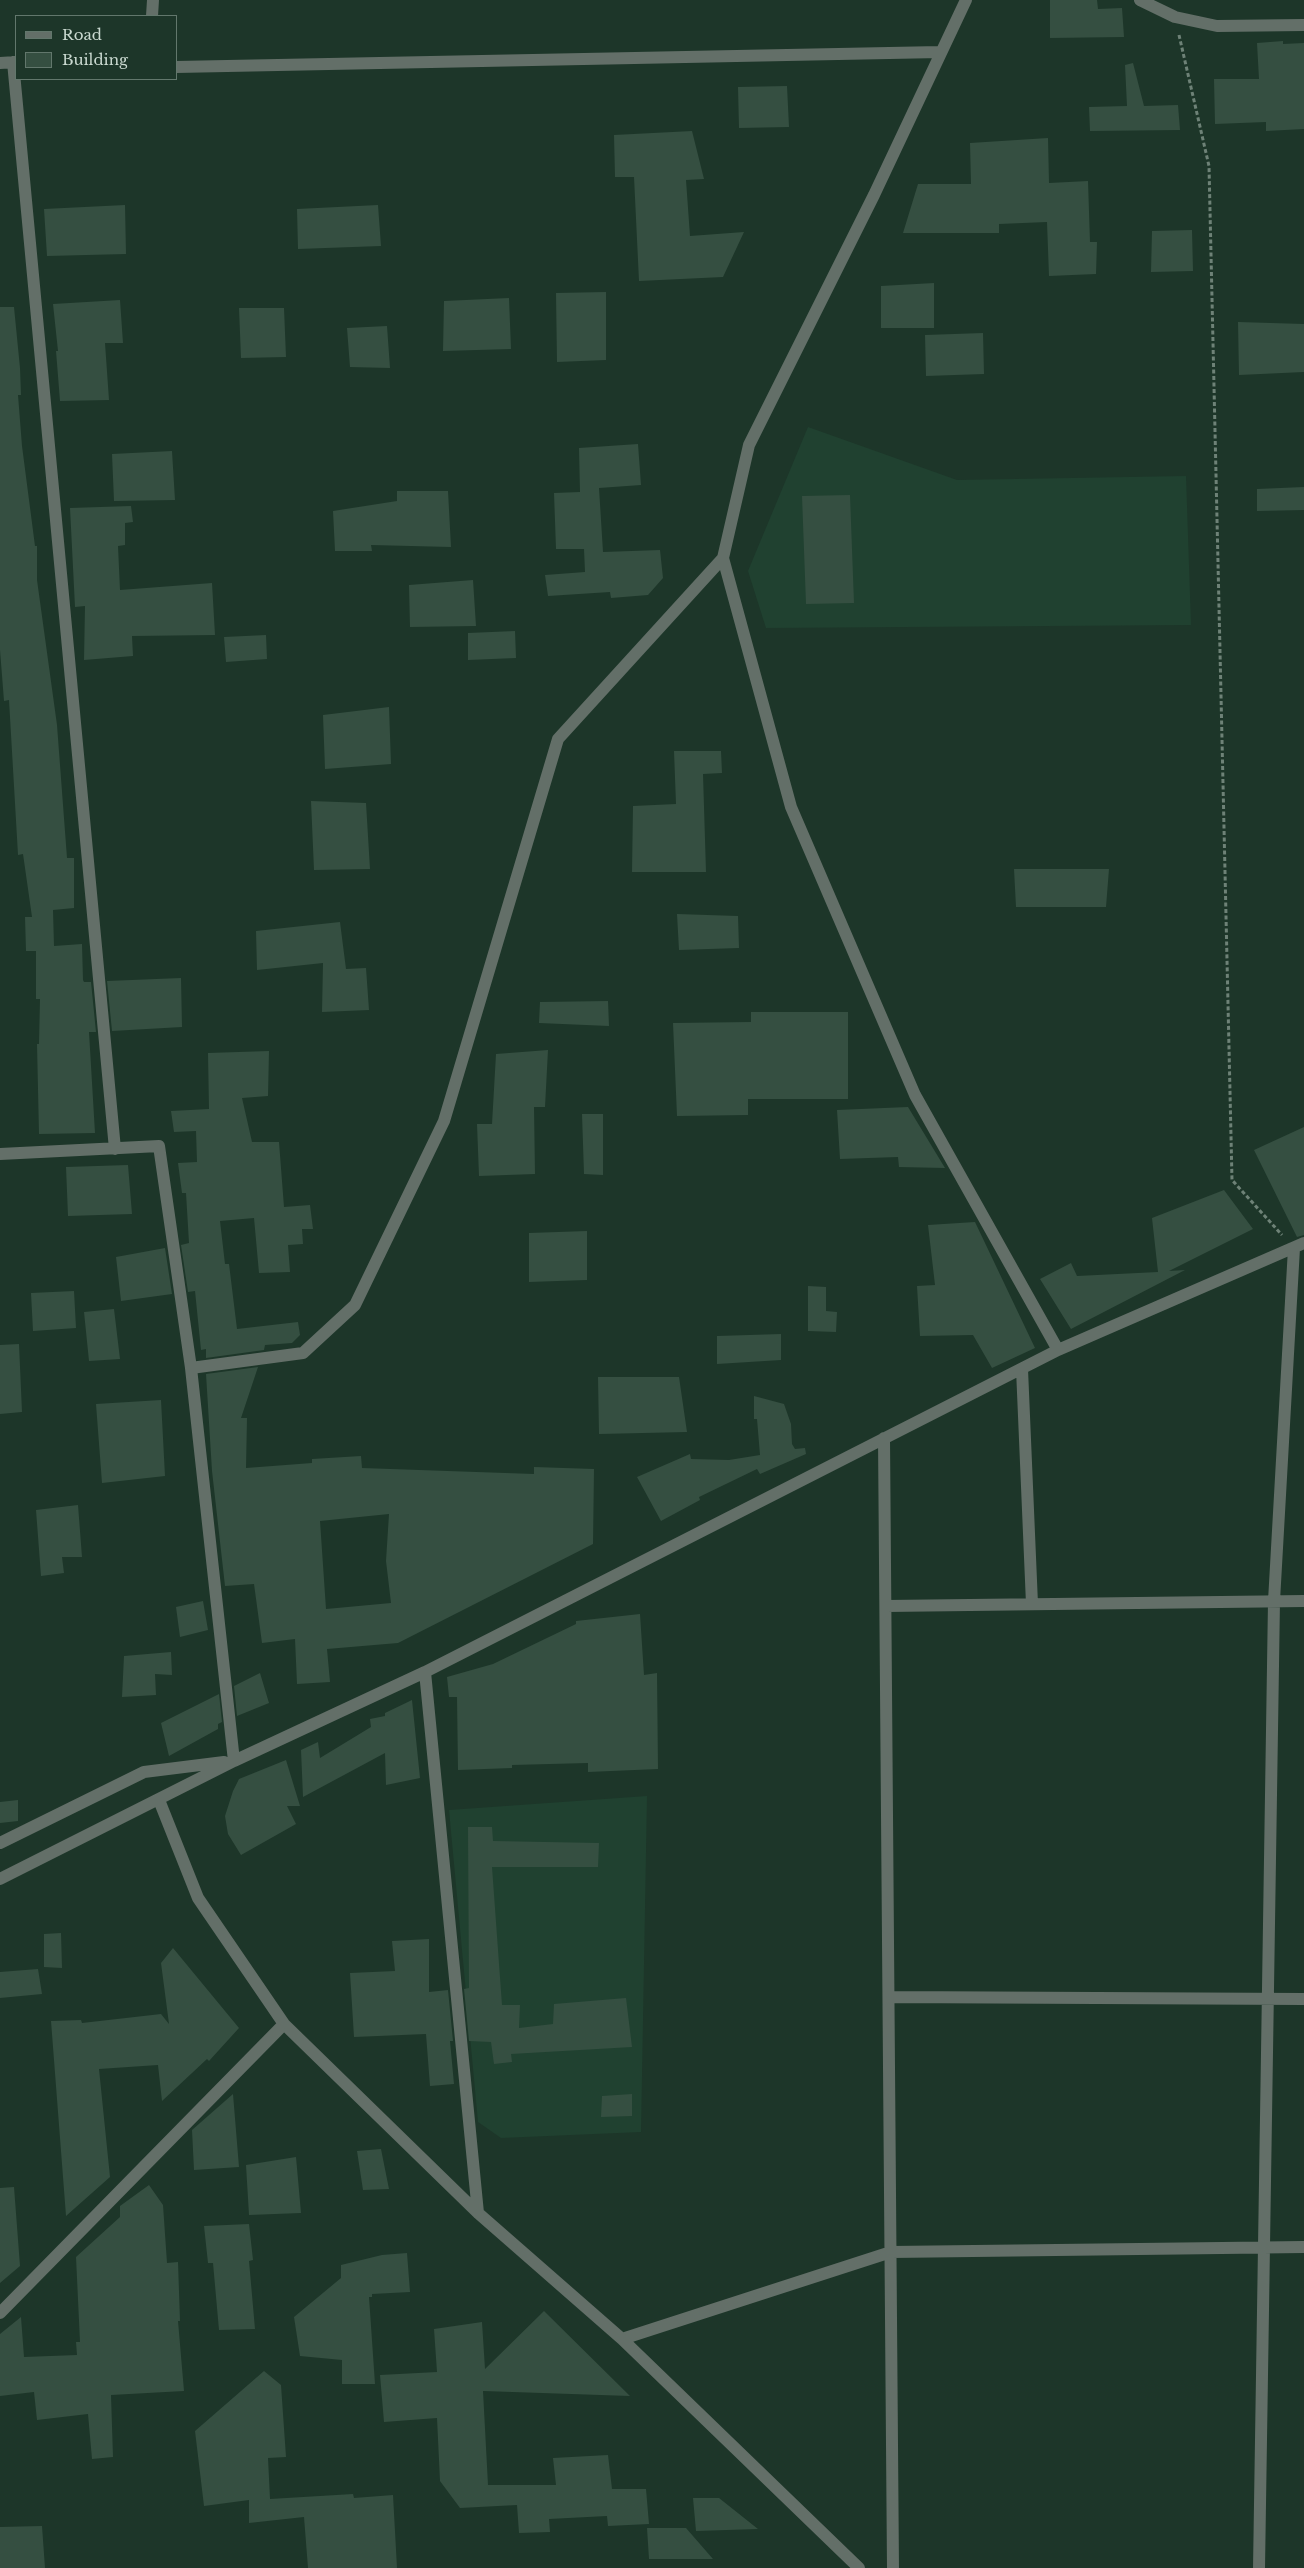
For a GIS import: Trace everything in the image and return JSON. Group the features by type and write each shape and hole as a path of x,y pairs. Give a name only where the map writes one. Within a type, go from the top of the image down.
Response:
{"street":[{"path":"152,15 153,0"},
{"path":"191,1368 303,1353 355,1305 444,1121 558,739 722,558 749,444 874,195 966,0"},
{"path":"1140,0 1174,17 1216,26 1304,24"},
{"path":"178,67 940,52"},
{"path":"0,63 15,62"},
{"path":"17,80 115,1149"},
{"path":"722,558 792,807 915,1095 1058,1350"},
{"path":"0,1154 159,1146 191,1368 234,1761"},
{"path":"0,1879 234,1761 425,1672 1058,1350 1299,1246 1274,1601 1259,2568"},
{"path":"1022,1368 1032,1604"},
{"path":"884,1438 894,2568"},
{"path":"886,1606 1304,1601"},
{"path":"425,1672 478,2213"},
{"path":"0,1843 144,1772 234,1761"},
{"path":"158,1800 198,1898 284,2024 478,2213 622,2339 859,2568"},
{"path":"889,1997 1304,1999"},
{"path":"0,2313 284,2024"},
{"path":"622,2339 891,2252 1304,2247"}],"path":[{"path":"1174,17 1209,166 1232,1180 1299,1246"}],"shaded area":[{"path":"808,427 957,480 1186,476 1191,625 766,628 748,571"},
{"path":"647,1796 641,2132 501,2138 478,2122 449,1810"}],"building":[{"path":"1050,0 1097,0 1098,9 1122,8 1124,37 1050,38"},
{"path":"1283,41 1283,44 1304,43 1304,129 1266,131 1266,122 1215,124 1214,79 1259,79 1257,43"},
{"path":"1133,63 1144,106 1178,105 1180,130 1090,131 1089,107 1127,106 1125,65"},
{"path":"787,86 789,127 739,128 738,87"},
{"path":"692,131 704,179 686,180 690,236 744,232 723,277 639,281 634,177 615,177 614,135"},
{"path":"1048,138 1049,183 1088,181 1090,242 1097,242 1096,274 1049,276 1047,222 999,224 999,233 903,233 918,184 971,184 970,143"},
{"path":"125,205 126,254 47,256 44,209"},
{"path":"378,205 381,246 298,249 297,209"},
{"path":"1192,230 1193,271 1151,272 1152,231"},
{"path":"934,283 934,328 881,328 881,286"},
{"path":"606,292 606,360 557,362 556,293"},
{"path":"509,298 511,349 443,351 444,301"},
{"path":"120,300 123,343 105,343 109,400 60,401 56,351 58,351 53,304"},
{"path":"0,307 14,307 20,368 21,395 18,395 22,446 35,546 37,546 37,580 57,725 67,858 74,858 74,908 53,910 54,946 82,944 83,980 84,982 91,982 96,1032 89,1032 95,1133 39,1134 37,1044 39,1044 40,999 36,999 36,951 26,951 25,917 32,917 23,854 18,855 9,700 4,701 0,650"},
{"path":"239,308 284,308 286,357 241,358"},
{"path":"1238,322 1304,324 1304,372 1239,375"},
{"path":"387,326 390,368 350,367 347,328"},
{"path":"983,333 984,374 926,376 925,335"},
{"path":"638,444 641,485 599,488 603,552 660,550 663,578 648,595 611,598 610,592 548,596 545,575 585,572 584,549 556,549 554,493 580,492 579,448"},
{"path":"172,451 175,500 114,501 112,454"},
{"path":"1304,487 1304,510 1257,511 1257,489"},
{"path":"397,491 448,491 451,547 371,545 372,551 335,551 333,511 397,501"},
{"path":"850,495 854,603 806,604 802,496"},
{"path":"131,506 133,522 125,523 125,545 118,546 120,590 212,583 215,635 132,636 133,656 84,660 85,606 75,607 70,508"},
{"path":"473,580 476,626 410,627 409,585"},
{"path":"515,631 516,658 468,660 468,633"},
{"path":"266,635 267,659 226,662 224,637"},
{"path":"389,707 391,764 325,769 323,715"},
{"path":"674,751 721,751 722,773 703,774 706,872 632,872 633,806 676,804"},
{"path":"311,801 366,803 370,869 314,870"},
{"path":"1014,869 1109,869 1106,907 1016,907"},
{"path":"677,914 738,916 739,948 679,950"},
{"path":"340,922 346,969 366,968 369,1010 322,1012 323,963 257,970 256,931"},
{"path":"181,978 182,1027 112,1031 107,981"},
{"path":"608,1001 609,1026 539,1023 540,1002"},
{"path":"751,1012 848,1012 848,1099 748,1099 748,1115 677,1116 673,1023 751,1022"},
{"path":"548,1050 545,1107 534,1107 535,1174 479,1176 477,1124 492,1124 496,1054"},
{"path":"269,1051 268,1096 242,1098 252,1142 279,1142 284,1207 310,1205 313,1229 302,1229 303,1244 288,1245 290,1272 259,1273 254,1218 220,1221 225,1264 229,1264 237,1329 298,1322 300,1335 292,1343 265,1345 264,1350 206,1358 206,1349 201,1350 195,1291 188,1292 181,1245 189,1243 186,1193 182,1193 178,1163 197,1162 196,1131 174,1132 171,1111 209,1109 208,1053"},
{"path":"908,1107 945,1168 899,1167 898,1157 840,1159 837,1110"},
{"path":"582,1114 603,1114 603,1175 584,1174"},
{"path":"1304,1127 1304,1235 1297,1237 1254,1150"},
{"path":"128,1165 132,1214 68,1216 66,1167"},
{"path":"1224,1190 1253,1229 1169,1271 1185,1270 1071,1329 1040,1279 1071,1263 1077,1276 1158,1272 1152,1218"},
{"path":"975,1222 1035,1348 992,1368 973,1335 920,1336 917,1286 935,1285 928,1225"},
{"path":"587,1231 587,1280 529,1282 529,1233"},
{"path":"165,1248 172,1294 121,1301 116,1257"},
{"path":"808,1286 826,1287 826,1311 837,1312 836,1332 808,1331"},
{"path":"74,1291 76,1328 33,1331 31,1293"},
{"path":"114,1309 120,1359 89,1361 84,1312"},
{"path":"781,1334 781,1360 717,1364 717,1336"},
{"path":"19,1344 22,1412 0,1414 0,1345"},
{"path":"258,1367 241,1418 247,1418 246,1468 312,1463 312,1459 361,1456 362,1468 534,1474 534,1467 594,1469 593,1544 398,1643 327,1649 330,1682 297,1684 295,1639 262,1643 254,1584 225,1586 212,1471 206,1374","holes":["389,1514 386,1561 391,1603 326,1609 320,1521"]},
{"path":"598,1377 679,1377 687,1432 599,1434"},
{"path":"754,1396 784,1404 791,1424 792,1444 795,1449 805,1448 806,1454 760,1474 757,1469 699,1497 700,1500 661,1521 637,1477 690,1454 691,1459 729,1460 760,1455 757,1419 754,1419"},
{"path":"161,1400 165,1476 102,1483 96,1404"},
{"path":"78,1505 82,1557 62,1557 64,1573 41,1576 36,1510"},
{"path":"203,1601 208,1630 180,1637 176,1607"},
{"path":"640,1614 644,1675 657,1673 658,1769 588,1772 588,1763 512,1765 512,1768 458,1770 457,1697 449,1697 447,1677 493,1664 576,1624 576,1621"},
{"path":"171,1652 172,1675 155,1674 156,1695 122,1697 124,1656"},
{"path":"260,1673 269,1703 237,1716 234,1686"},
{"path":"219,1694 222,1722 218,1724 218,1729 169,1756 161,1723"},
{"path":"412,1700 420,1778 386,1785 385,1753 303,1797 301,1750 318,1742 320,1758 371,1727 370,1719 385,1716 385,1713"},
{"path":"286,1760 300,1806 287,1806 296,1824 241,1855 228,1834 225,1816 233,1791 239,1779"},
{"path":"18,1800 18,1821 0,1823 0,1802"},
{"path":"468,1827 492,1827 493,1841 599,1843 598,1867 492,1867 502,2005 520,2005 519,2028 553,2024 554,2004 626,1998 632,2047 511,2054 512,2062 494,2064 491,2042 469,2041 464,1989 469,1988"},
{"path":"61,1933 62,1968 44,1967 44,1934"},
{"path":"429,1939 429,1992 448,1990 453,2041 450,2041 454,2084 430,2086 426,2034 354,2037 350,1973 395,1971 392,1941"},
{"path":"173,1948 239,2028 209,2061 207,2059 162,2101 158,2065 99,2069 110,2177 66,2216 51,2021 81,2020 82,2023 161,2014 169,2024 161,1963"},
{"path":"38,1969 42,1994 0,1998 0,1972"},
{"path":"233,2094 239,2167 194,2170 192,2130"},
{"path":"632,2094 632,2116 601,2117 602,2096"},
{"path":"381,2149 389,2189 363,2190 357,2151"},
{"path":"296,2157 301,2213 249,2215 246,2165"},
{"path":"149,2185 163,2205 167,2263 178,2262 180,2321 178,2321 184,2391 111,2395 113,2457 92,2459 88,2414 37,2420 34,2392 0,2396 0,2334 21,2317 24,2357 77,2355 76,2342 80,2342 76,2257 120,2217 120,2206"},
{"path":"14,2187 20,2266 0,2283 0,2188"},
{"path":"249,2224 253,2260 249,2261 255,2329 219,2330 213,2263 208,2263 204,2226"},
{"path":"407,2253 410,2292 372,2294 372,2297 369,2297 375,2384 342,2384 342,2360 300,2356 294,2317 341,2278 341,2265 382,2255"},
{"path":"544,2311 630,2396 483,2391 488,2485 556,2485 553,2458 608,2455 612,2489 646,2489 649,2524 608,2526 607,2516 549,2519 550,2532 519,2533 517,2505 460,2508 440,2481 437,2418 384,2422 380,2375 437,2372 434,2329 482,2322 485,2369"},
{"path":"264,2371 281,2385 286,2457 268,2458 270,2499 353,2494 354,2498 393,2495 397,2568 308,2568 304,2517 249,2523 249,2500 204,2506 195,2431"},
{"path":"693,2498 719,2498 758,2529 696,2531"},
{"path":"42,2526 45,2568 0,2568 0,2527"},
{"path":"647,2528 686,2528 713,2559 649,2559"}]}
